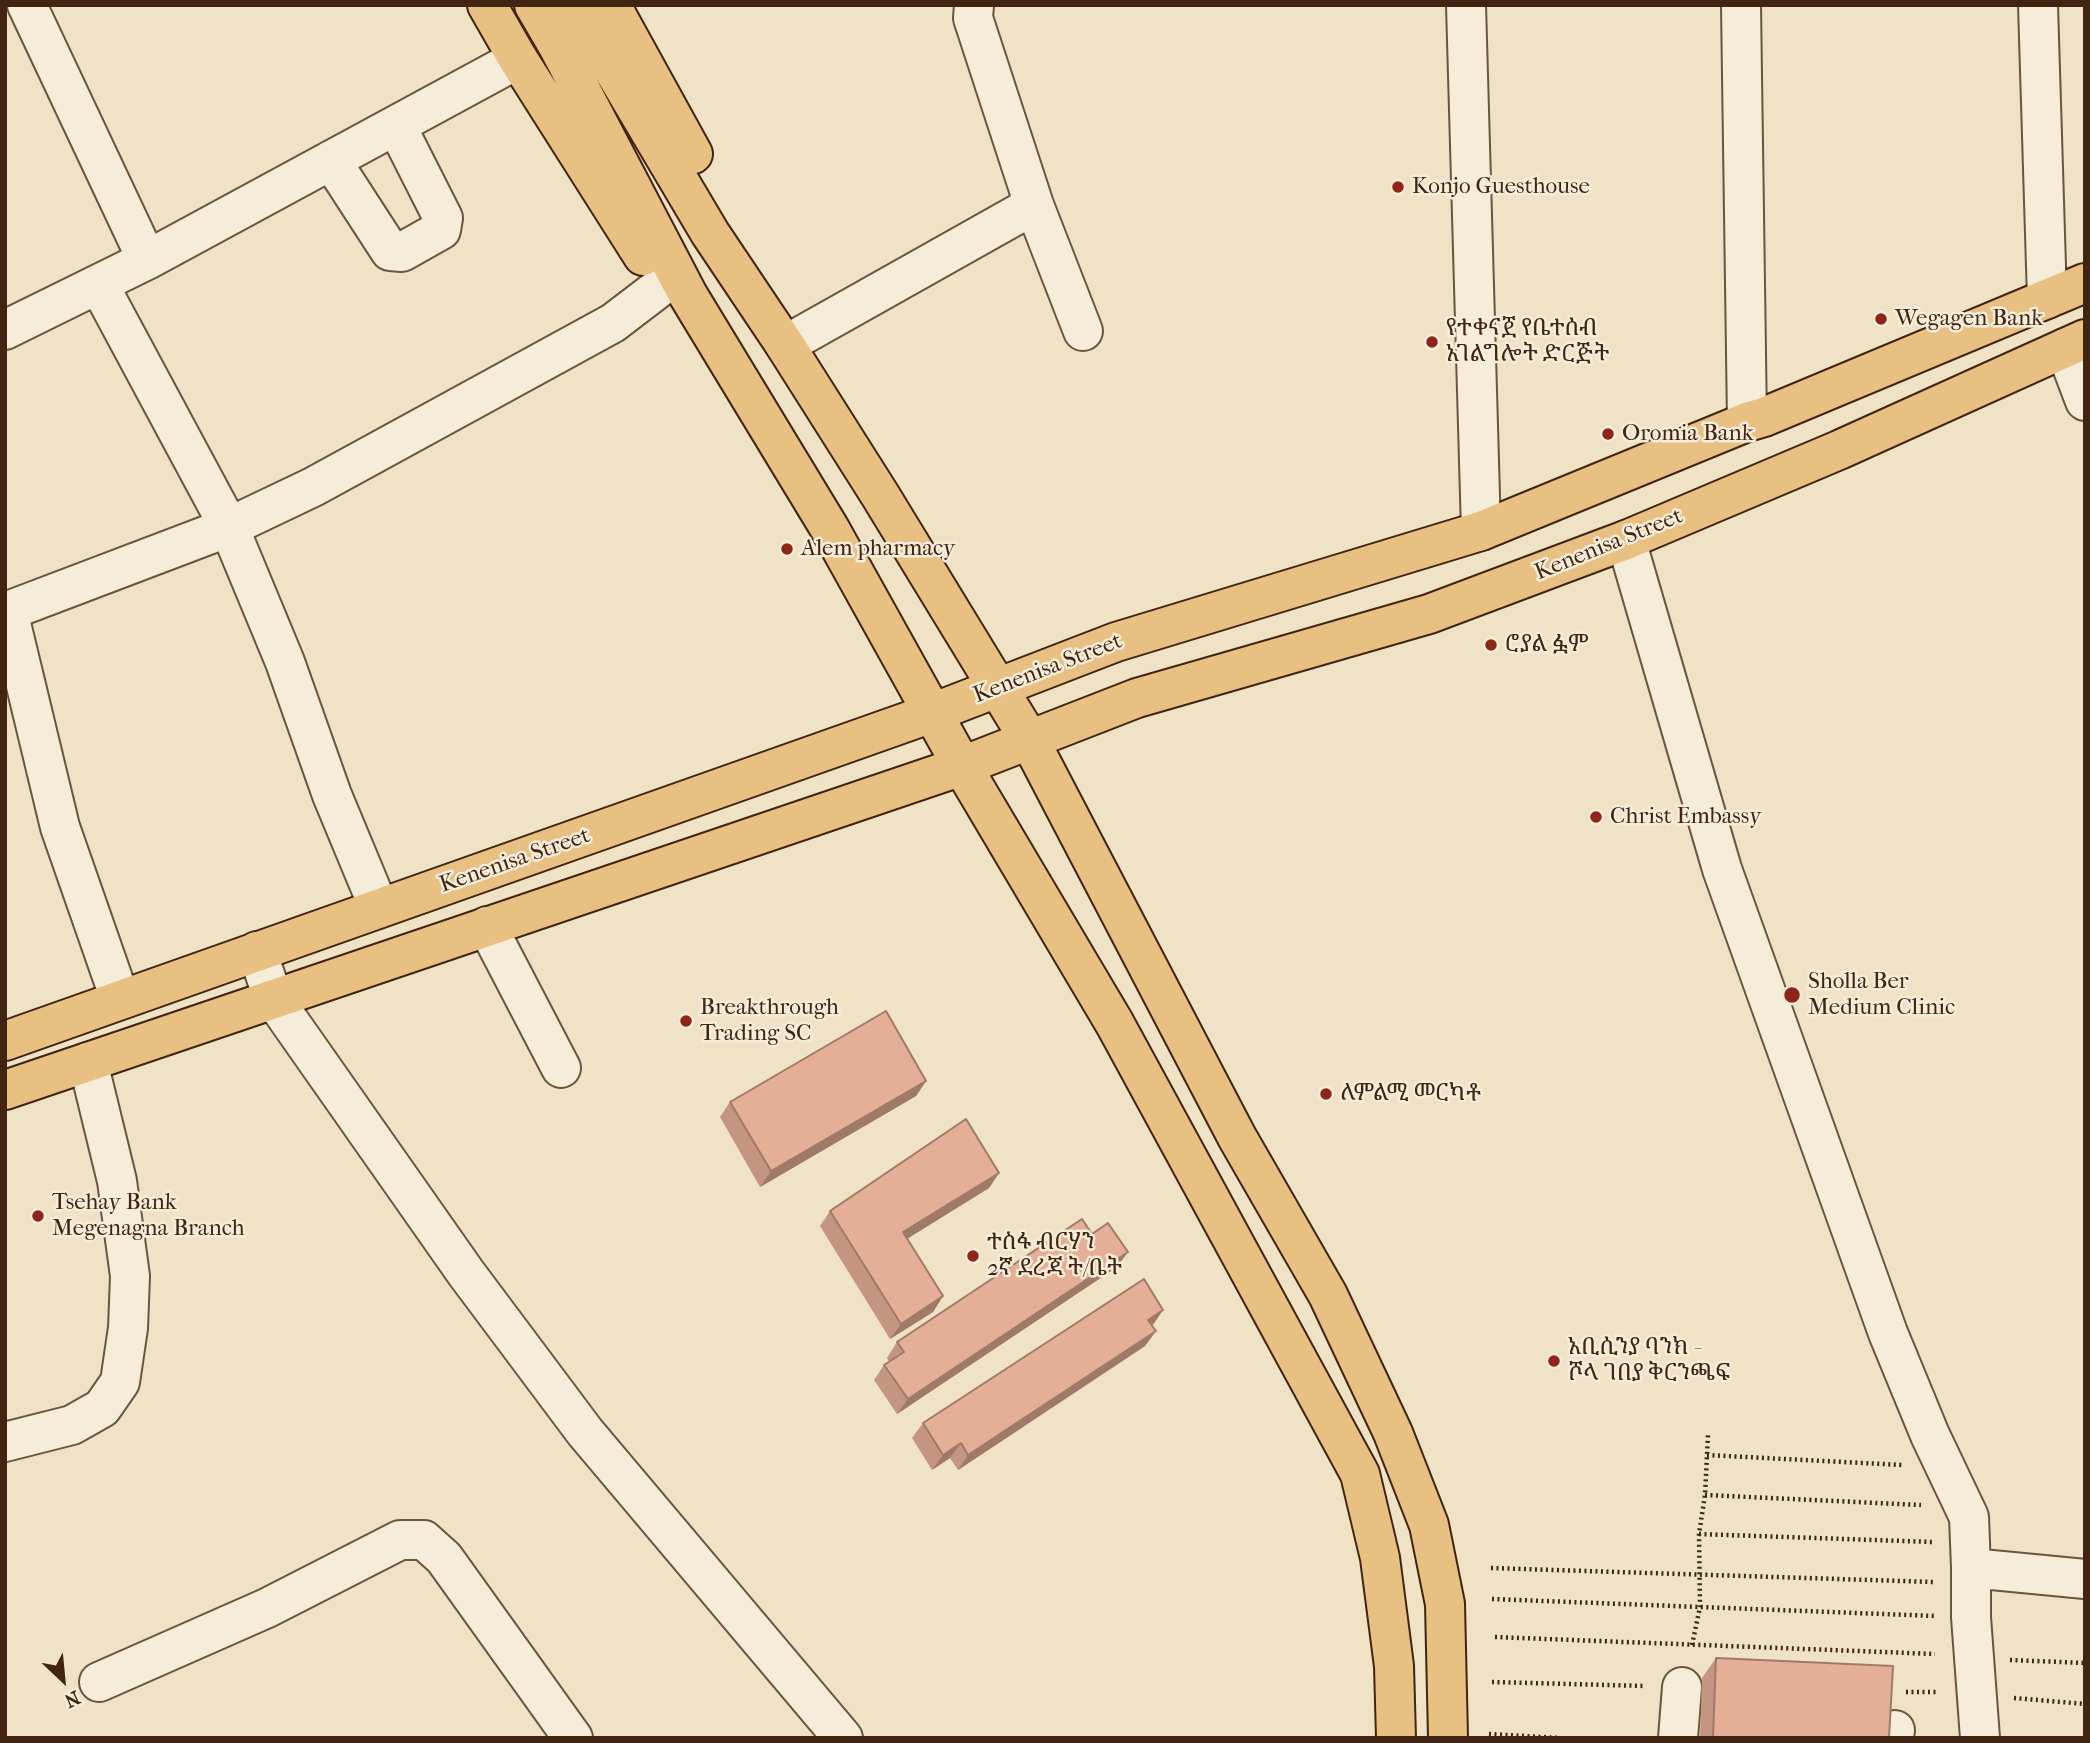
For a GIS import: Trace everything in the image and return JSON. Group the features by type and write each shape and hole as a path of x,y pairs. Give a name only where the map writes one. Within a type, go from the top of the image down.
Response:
{"main road":[{"path":"487,5 518,59 650,267 678,288"},
{"path":"534,5 583,22 710,233 785,345 998,687 1029,738 1237,1137 1328,1295 1394,1433 1429,1525 1445,1604 1448,1738"},
{"path":"583,22 678,288 830,529 961,766 1115,1024 1360,1474 1380,1558 1394,1666 1396,1738"},
{"name":"Kenenisa Street","path":"5,1041 932,713 1116,642 1481,531 2085,283"},
{"name":"Kenenisa Street","path":"5,1090 961,766 1137,698 1429,614 1626,540 1839,450 2075,344"},
{"path":"1821,393 1839,450"},
{"path":"1191,1165 1237,1137"}],"street":[{"path":"27,5 147,260"},
{"path":"974,5 973,18 1034,205 1083,331"},
{"path":"1466,5 1481,531"},
{"path":"1741,5 1748,422"},
{"path":"2038,5 2047,299"},
{"path":"5,330 147,260 518,59"},
{"path":"331,160 390,251 402,252 441,230 443,218 396,125"},
{"path":"785,345 1034,205"},
{"path":"99,285 229,527 285,663 332,795 379,908"},
{"path":"120,999 60,827 7,611 229,527 313,487 678,288"},
{"path":"2075,344 2085,401"},
{"path":"1626,540 1722,869 1888,1333 1945,1467 1970,1564 1980,1738"},
{"path":"487,926 561,1068"},
{"path":"257,951 273,999 466,1273 585,1432 842,1738"},
{"path":"5,1442 72,1425 102,1408 120,1382 128,1328 130,1276 117,1181 88,1062"},
{"path":"99,1682 267,1608 400,1540 424,1539 444,1558 573,1738"},
{"path":"1970,1564 2085,1578"},
{"path":"1678,1738 1682,1687"}],"path":[{"path":"1492,1682 1682,1687 1700,1607 1699,1534 1705,1495 1708,1435"},
{"path":"1707,1455 1945,1467"},
{"path":"1705,1495 1970,1564"},
{"path":"1699,1534 1970,1564"},
{"path":"1491,1568 1700,1574 1970,1564"},
{"path":"1492,1599 1700,1607 1970,1564"},
{"path":"1495,1637 1976,1656 2033,1662 2085,1663"},
{"path":"1897,1692 1978,1693 2029,1700 2085,1703"},
{"path":"1489,1734 1560,1738"}],"building":[{"path":"886,1011 926,1081 771,1171 730,1102"},
{"path":"966,1119 999,1173 903,1232 943,1296 901,1324 830,1211"},
{"path":"1082,1219 1092,1234 1108,1223 1128,1252 908,1399 884,1365 904,1352 897,1342"},
{"path":"1144,1279 1163,1310 1148,1320 1156,1331 968,1455 961,1443 943,1455 923,1423"},
{"path":"1716,1658 1893,1666 1889,1738 1713,1738"}],"place":[{"name":"Konjo Guesthouse","path":"1398,187"},
{"name":"Wegagen Bank","path":"1881,319"},
{"name":"የተቀናጀ የቤተሰብ አገልግሎት ድርጅት","path":"1432,342"},
{"name":"Oromia Bank","path":"1608,434"},
{"name":"Alem pharmacy","path":"787,549"},
{"name":"ሮያል ፏም","path":"1491,645"},
{"name":"Christ Embassy","path":"1596,817"},
{"name":"Sholla Ber Medium Clinic","path":"1792,995"},
{"name":"Breakthrough Trading SC","path":"686,1021"},
{"name":"ለምልሚ መርካቶ","path":"1326,1094"},
{"name":"Tsehay Bank Megenagna Branch","path":"38,1216"},
{"name":"ተስፋ ብርሃን 2ኛ ደረጃ ት/ቤት","path":"973,1256"},
{"name":"አቢሲንያ ባንክ - ሾላ ገበያ ቅርንጫፍ","path":"1554,1361"}]}
